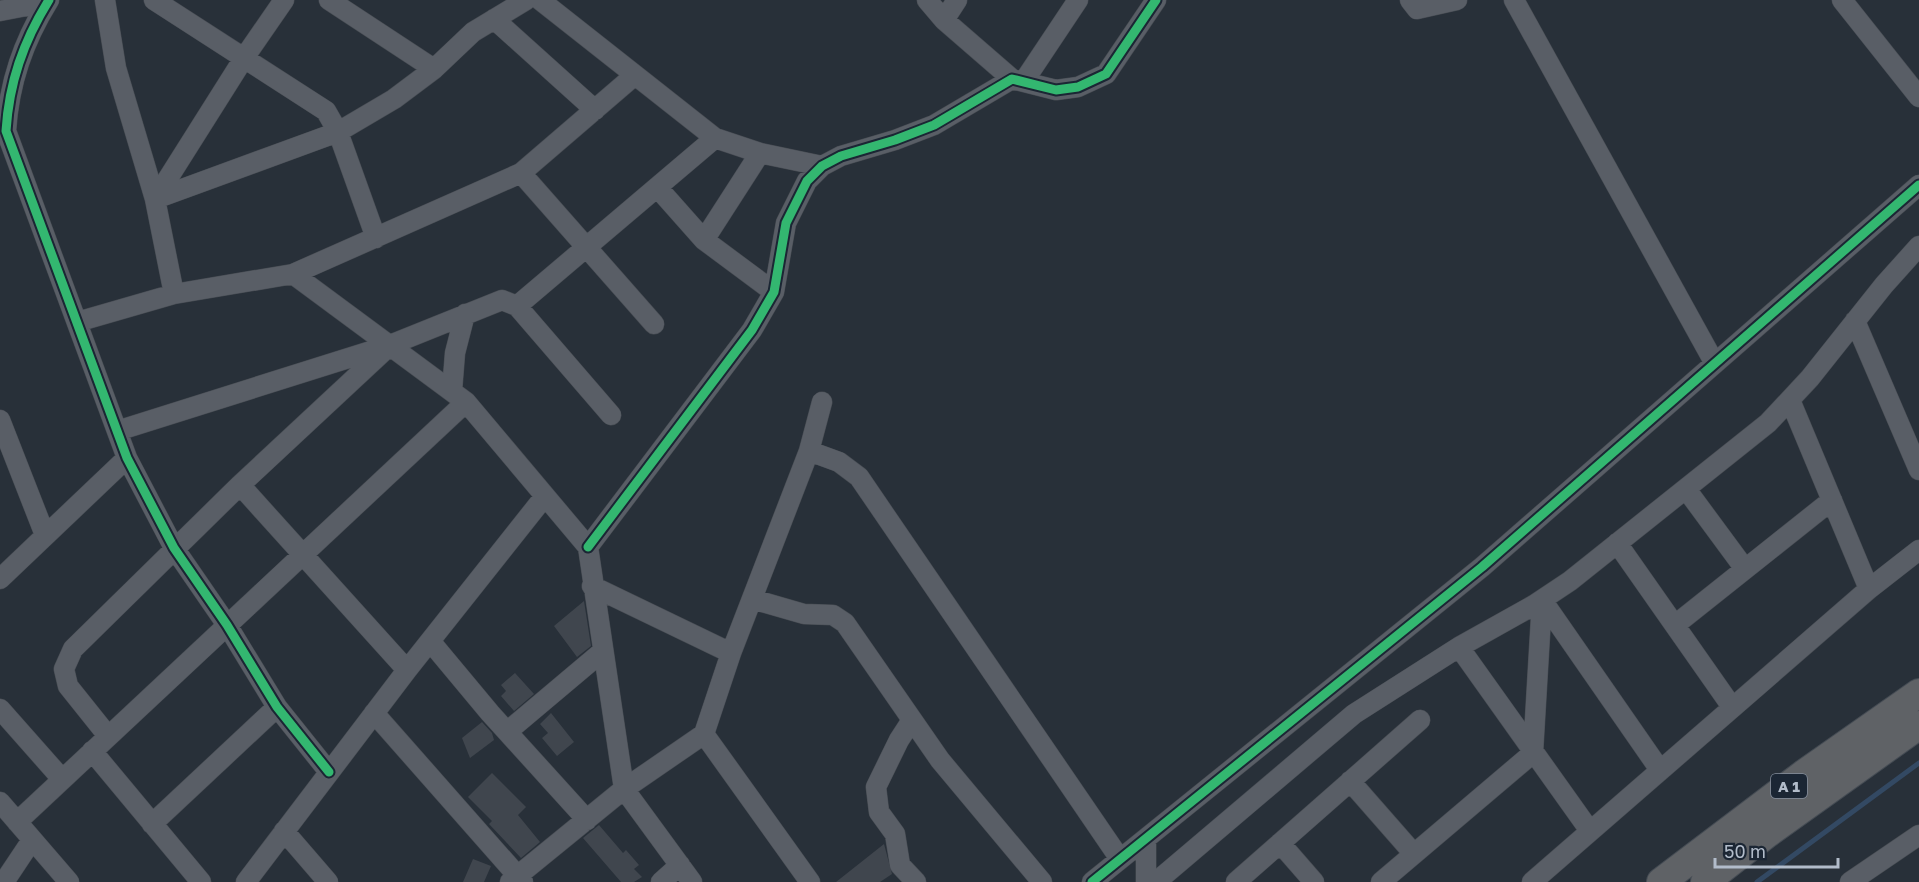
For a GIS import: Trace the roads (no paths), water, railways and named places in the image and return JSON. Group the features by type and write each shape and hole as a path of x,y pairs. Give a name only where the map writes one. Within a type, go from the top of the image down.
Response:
{"highway":[{"name":"A 1","path":"1661,882 1805,773 1919,693"},
{"name":"A 1","path":"1705,882 1768,833 1919,725"}],"street":[{"path":"105,0 116,68 155,199 174,294"},
{"path":"155,199 244,58 284,0"},
{"path":"329,0 434,69"},
{"path":"540,0 715,138 760,153 822,165"},
{"path":"927,0 944,20 1018,80 1056,90 1078,87 1106,74 1156,0"},
{"path":"944,20 957,0"},
{"path":"588,547 752,330 774,292 786,223 807,181 822,165 841,156 895,140 934,125 1018,80 1078,0"},
{"path":"1410,0 1417,9 1457,0"},
{"path":"1514,0 1714,362"},
{"path":"1842,0 1919,97"},
{"path":"0,11 48,1"},
{"path":"48,1 22,51 8,97 6,131 127,458 174,548 227,625 277,707 329,772"},
{"path":"158,1 326,111 338,132 376,238"},
{"path":"155,199 338,132 394,99 434,69 473,32 516,2"},
{"path":"494,19 595,110"},
{"path":"0,89 15,74"},
{"path":"77,322 174,294 293,274 376,238 521,173 636,75"},
{"path":"517,306 715,138"},
{"path":"704,240 760,153"},
{"path":"521,173 654,324"},
{"path":"1092,882 1482,567 1919,185"},
{"path":"657,187 704,240 774,292"},
{"path":"1156,882 1354,714 1459,647 1542,600 1768,423 1790,400 1919,246"},
{"path":"293,274 459,397 588,547 624,789 693,882"},
{"path":"117,431 390,345 502,300 517,306 611,415"},
{"path":"459,397 455,353 465,314"},
{"path":"1856,321 1914,446 1919,470"},
{"path":"108,736 68,686 64,669 73,649 174,548 390,345"},
{"path":"17,822 302,554 459,397"},
{"path":"1790,400 1869,589"},
{"path":"374,713 517,880 624,789 704,734 730,653 809,451 822,402"},
{"path":"0,420 45,535"},
{"path":"809,451 839,462 859,477 1120,860"},
{"path":"0,579 127,458"},
{"path":"240,485 406,670"},
{"path":"1686,489 1745,569"},
{"path":"246,882 406,670 545,496"},
{"path":"1675,625 1832,500"},
{"path":"1617,543 1732,707"},
{"path":"1532,882 1869,589 1919,550"},
{"path":"592,586 730,653"},
{"path":"752,599 804,614 833,615 845,623 940,760 1042,882"},
{"path":"1381,882 1533,753 1542,600"},
{"path":"1542,600 1660,770"},
{"path":"429,641 490,713 508,730 587,820"},
{"path":"1459,647 1590,831"},
{"path":"508,730 603,651"},
{"path":"152,824 277,707"},
{"path":"0,709 62,779"},
{"path":"912,720 899,740 876,787 879,812 895,834 900,866 916,882"},
{"path":"1236,882 1420,720"},
{"path":"704,734 810,882"},
{"path":"92,752 201,882"},
{"path":"1350,781 1414,854"},
{"path":"0,802 69,882"},
{"path":"284,831 328,882"},
{"path":"1850,882 1919,835"},
{"path":"1146,839 1146,882"},
{"path":"4,882 32,840"},
{"path":"1280,843 1314,882"},
{"path":"661,882 680,865"}],"waterway":[{"path":"1757,882 1919,763"}]}
